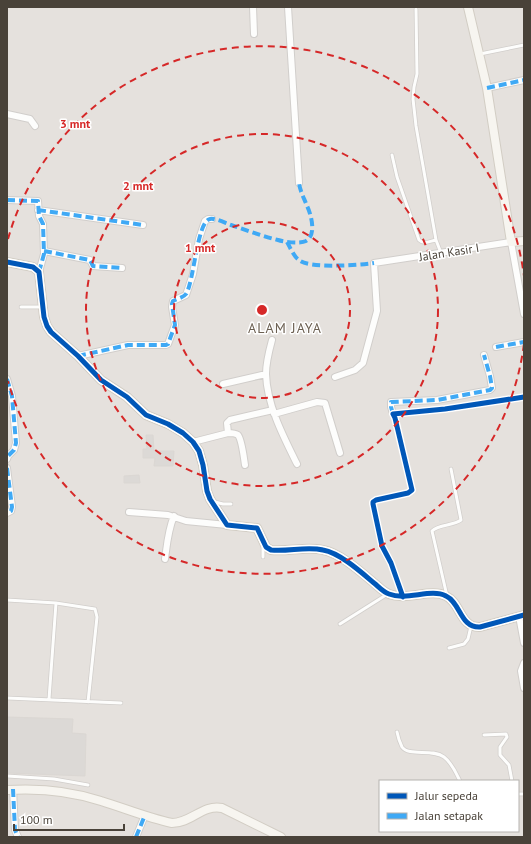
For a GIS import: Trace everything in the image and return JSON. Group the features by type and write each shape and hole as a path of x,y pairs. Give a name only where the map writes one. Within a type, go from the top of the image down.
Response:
{"street":[{"path":"253,7 254,34"},
{"path":"288,7 299,183"},
{"path":"468,7 487,88 524,314"},
{"path":"487,88 524,80"},
{"path":"7,114 25,116 30,119 35,126"},
{"path":"7,200 36,201 39,204 38,210 43,224 44,251 43,261 39,272 47,326 101,380 127,397 146,415 168,424 183,433 193,442 199,451 210,499 227,525"},
{"path":"38,210 143,225"},
{"path":"78,356 123,345 168,344 175,326 172,307 173,301 186,295 193,274 199,239 205,222 208,219 212,219"},
{"name":"Jalan Kasir I","path":"335,377 355,370 363,363 377,311 374,263 524,241"},
{"path":"44,251 90,260 93,266 122,268"},
{"path":"7,262 33,267 39,272"},
{"path":"272,340 266,374 274,412 297,464"},
{"path":"496,347 524,342"},
{"path":"403,597 391,563 382,546 373,504 376,500 408,493 412,490 391,402 437,400 490,390 492,388 490,376 484,355"},
{"path":"223,384 266,374"},
{"path":"7,379 12,396 16,443 14,450 7,459"},
{"path":"393,414 445,409 524,397"},
{"path":"228,433 227,423 230,420 317,402 325,403 340,453"},
{"path":"193,442 228,433 234,433 238,435 240,439 245,465"},
{"path":"7,468 12,507 11,511 7,513"},
{"path":"129,512 174,516 186,521 255,527 259,530 267,549 273,551 313,549 330,552 353,567 387,594 403,597 434,594 447,596 471,626 480,627 522,615 524,643"},
{"path":"165,559 169,526 174,516"},
{"path":"524,663 521,670 524,688"},
{"path":"18,837 15,830 10,789 36,789 66,792 100,800 167,822 177,823 186,820 203,810 218,807 281,837"},
{"path":"136,837 145,815"}],"lane":[{"path":"416,9 417,74 413,99 415,119 420,156 436,240 441,253"},
{"path":"480,54 524,45"},
{"path":"392,155 397,177 419,240 425,243 436,240"},
{"path":"21,307 43,307"},
{"path":"447,596 432,534 436,528 461,520 451,469"},
{"path":"210,499 219,503 231,504"},
{"path":"263,542 263,557"},
{"path":"340,624 387,594"},
{"path":"7,600 56,603 94,609 97,613 88,702"},
{"path":"49,699 56,603"},
{"path":"449,648 464,644 468,639 471,626"},
{"path":"7,698 121,703"},
{"path":"397,732 402,747 405,750 411,753 435,753 446,758 459,780"},
{"path":"484,735 505,733 507,735 500,747 500,755 509,765 512,780"},
{"path":"7,776 54,779 88,785"}],"shaded area":[{"path":"7,7 524,7 524,837 7,837"}],"building":[{"path":"146,435 153,435 154,451 174,451 173,466 154,466 155,458 143,458 143,449 147,449"},
{"path":"139,475 140,483 124,483 124,476"},
{"path":"7,717 73,719 72,733 86,734 85,776 7,773"}],"marked path":[{"path":"487,88 524,80"},
{"path":"78,356 128,345 168,344 175,325 172,304 173,301 186,294 189,287 202,230 206,222 210,219 218,220 281,241 296,243 306,241 311,234 312,224 299,183"},
{"path":"7,200 38,201 39,216 43,224 44,254 39,272"},
{"path":"38,210 143,225"},
{"path":"287,242 295,257 305,263 313,265 335,266 374,263"},
{"path":"44,251 90,260 93,266 122,268"},
{"path":"496,347 524,342"},
{"path":"393,414 391,402 437,400 490,390 492,388 490,376 484,355"},
{"path":"7,379 12,396 16,443 14,450 7,459"},
{"path":"7,468 12,507 11,511 7,513"},
{"path":"13,789 15,830 18,837"},
{"path":"136,837 145,815"}],"cycle path":[{"path":"7,262 33,267 39,272 44,317 51,332 78,356 101,380 127,397 146,415 168,424 183,433 193,442 199,451 210,499 227,525 257,528 266,547 271,550 317,549 330,552 350,564 389,594 403,596 433,593 446,596 455,604 468,624 473,626 480,627 524,615"},
{"path":"403,597 391,563 382,546 373,504 376,500 408,493 412,490 393,414 445,409 524,397"}],"district":[{"name":"ALAM JAYA","path":"285,328"}]}
